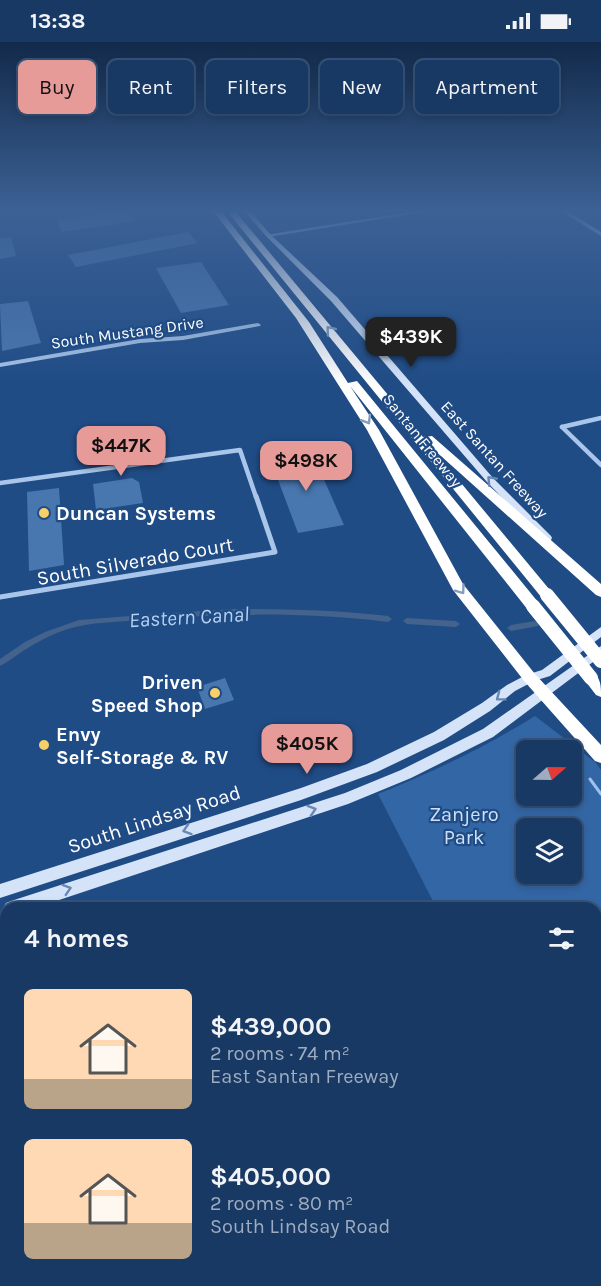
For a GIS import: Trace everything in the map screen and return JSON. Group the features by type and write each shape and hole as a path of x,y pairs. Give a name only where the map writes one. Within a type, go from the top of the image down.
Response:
{"highway":[{"name":"Santan Freeway","path":"263,269 601,691"},
{"name":"Santan Freeway","path":"279,269 601,661"},
{"path":"301,318 373,430 454,581 530,678 601,756"},
{"path":"394,408 601,592"}],"main road":[{"name":"East Santan Freeway","path":"303,269 334,299 490,480 574,568"},
{"name":"South Lindsay Road","path":"0,891 301,794 372,768 418,747 530,678 546,673 601,631"},
{"name":"South Lindsay Road","path":"29,902 348,798 406,774 488,733 601,650"},
{"path":"246,830 257,818 287,806 301,794"},
{"path":"171,855 193,842 227,828 240,814"}],"street":[{"name":"South Mustang Drive","path":"0,365 140,341 183,338 258,325"},
{"path":"601,418 561,427 601,465"},
{"name":"South Silverado Court","path":"0,483 240,450 275,552 0,597"}],"green space":[{"name":"Zanjero Park","path":"535,716 566,740 516,740 516,806 582,806 582,752 595,762 601,770 601,902 433,902 378,794 458,758"}],"building":[{"path":"157,269 206,269 229,305 181,313"},
{"path":"28,301 41,343 2,351 0,304"},
{"path":"311,450 344,525 298,533 269,456"},
{"path":"132,478 139,482 143,503 96,510 93,484"},
{"path":"59,488 64,565 29,571 27,492"},
{"name":"Driven Speed Shop","path":"225,678 234,700 205,709 197,687"}],"waterway":[{"name":"Eastern Canal","path":"0,663 38,639 79,623 272,611 350,614 388,619"},
{"name":"Eastern Canal","path":"407,621 456,624"},
{"name":"Eastern Canal","path":"511,628 535,624"},
{"path":"590,779 601,794"}],"place":[{"name":"Duncan Systems","path":"44,513"},
{"name":"Driven Speed Shop","path":"215,693"},
{"name":"Envy Self-Storage & RV","path":"44,745"}]}
